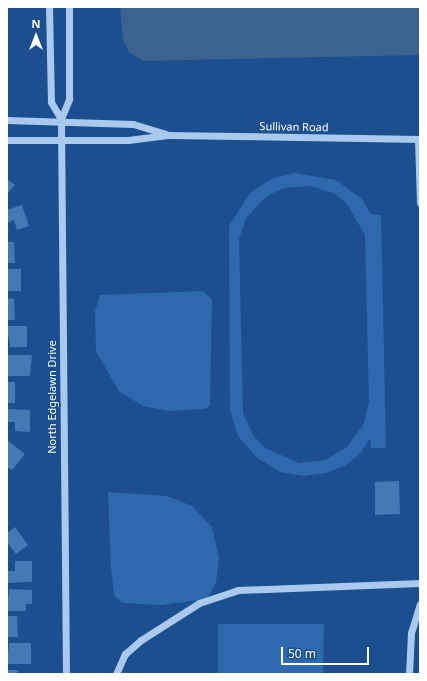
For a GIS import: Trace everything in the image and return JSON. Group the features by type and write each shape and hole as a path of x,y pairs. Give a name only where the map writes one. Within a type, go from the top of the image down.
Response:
{"street":[{"path":"49,7 51,102 61,119"},
{"name":"North Edgelawn Drive","path":"66,674 61,119 70,99 69,7"},
{"name":"Sullivan Road","path":"7,120 61,119 133,124 168,135"},
{"name":"Sullivan Road","path":"7,140 128,140 168,135 419,139"},
{"path":"419,139 420,203"},
{"path":"116,674 125,654 140,640 199,603 238,590 420,583"},
{"path":"409,674 411,633 420,604"}],"shaded area":[{"path":"120,7 420,7 420,55 143,61 129,52 123,40"},
{"path":"294,173 336,180 361,198 371,214 381,215 386,448 371,448 370,438 360,454 346,465 326,473 304,476 280,472 256,457 238,436 230,410 229,226 251,192 271,179","holes":["311,186 335,194 347,204 365,235 369,401 364,424 346,448 325,460 299,463 265,448 253,435 243,413 239,239 246,218 267,196 284,188"]},
{"path":"203,291 212,299 210,405 205,409 169,411 143,406 119,391 96,352 95,311 100,295"},
{"path":"108,492 167,496 192,506 212,527 219,558 216,582 207,599 161,605 122,603 114,595 111,568"},
{"path":"218,624 324,624 323,674 218,674"}],"building":[{"path":"7,179 15,185 7,194"},
{"path":"22,205 29,226 17,230 14,220 7,223 7,210"},
{"path":"7,242 14,242 15,263 7,263"},
{"path":"7,269 21,269 21,291 7,291"},
{"path":"14,298 15,320 7,320 7,299"},
{"path":"7,326 27,326 27,347 10,347"},
{"path":"7,355 32,355 30,376 7,376"},
{"path":"7,382 15,382 15,403 7,403"},
{"path":"8,409 30,410 30,432 15,431 15,422 7,422"},
{"path":"7,440 25,454 12,470 7,467"},
{"path":"399,481 400,514 375,515 375,482"},
{"path":"15,527 28,545 16,554 7,542 7,533"},
{"path":"15,561 32,561 32,582 7,583 7,571 15,571"},
{"path":"9,589 32,590 32,604 26,604 26,611 7,611"},
{"path":"7,616 17,616 18,637 7,637"},
{"path":"9,643 31,643 31,664 7,664"},
{"path":"7,670 18,670 18,674 7,674"}]}
